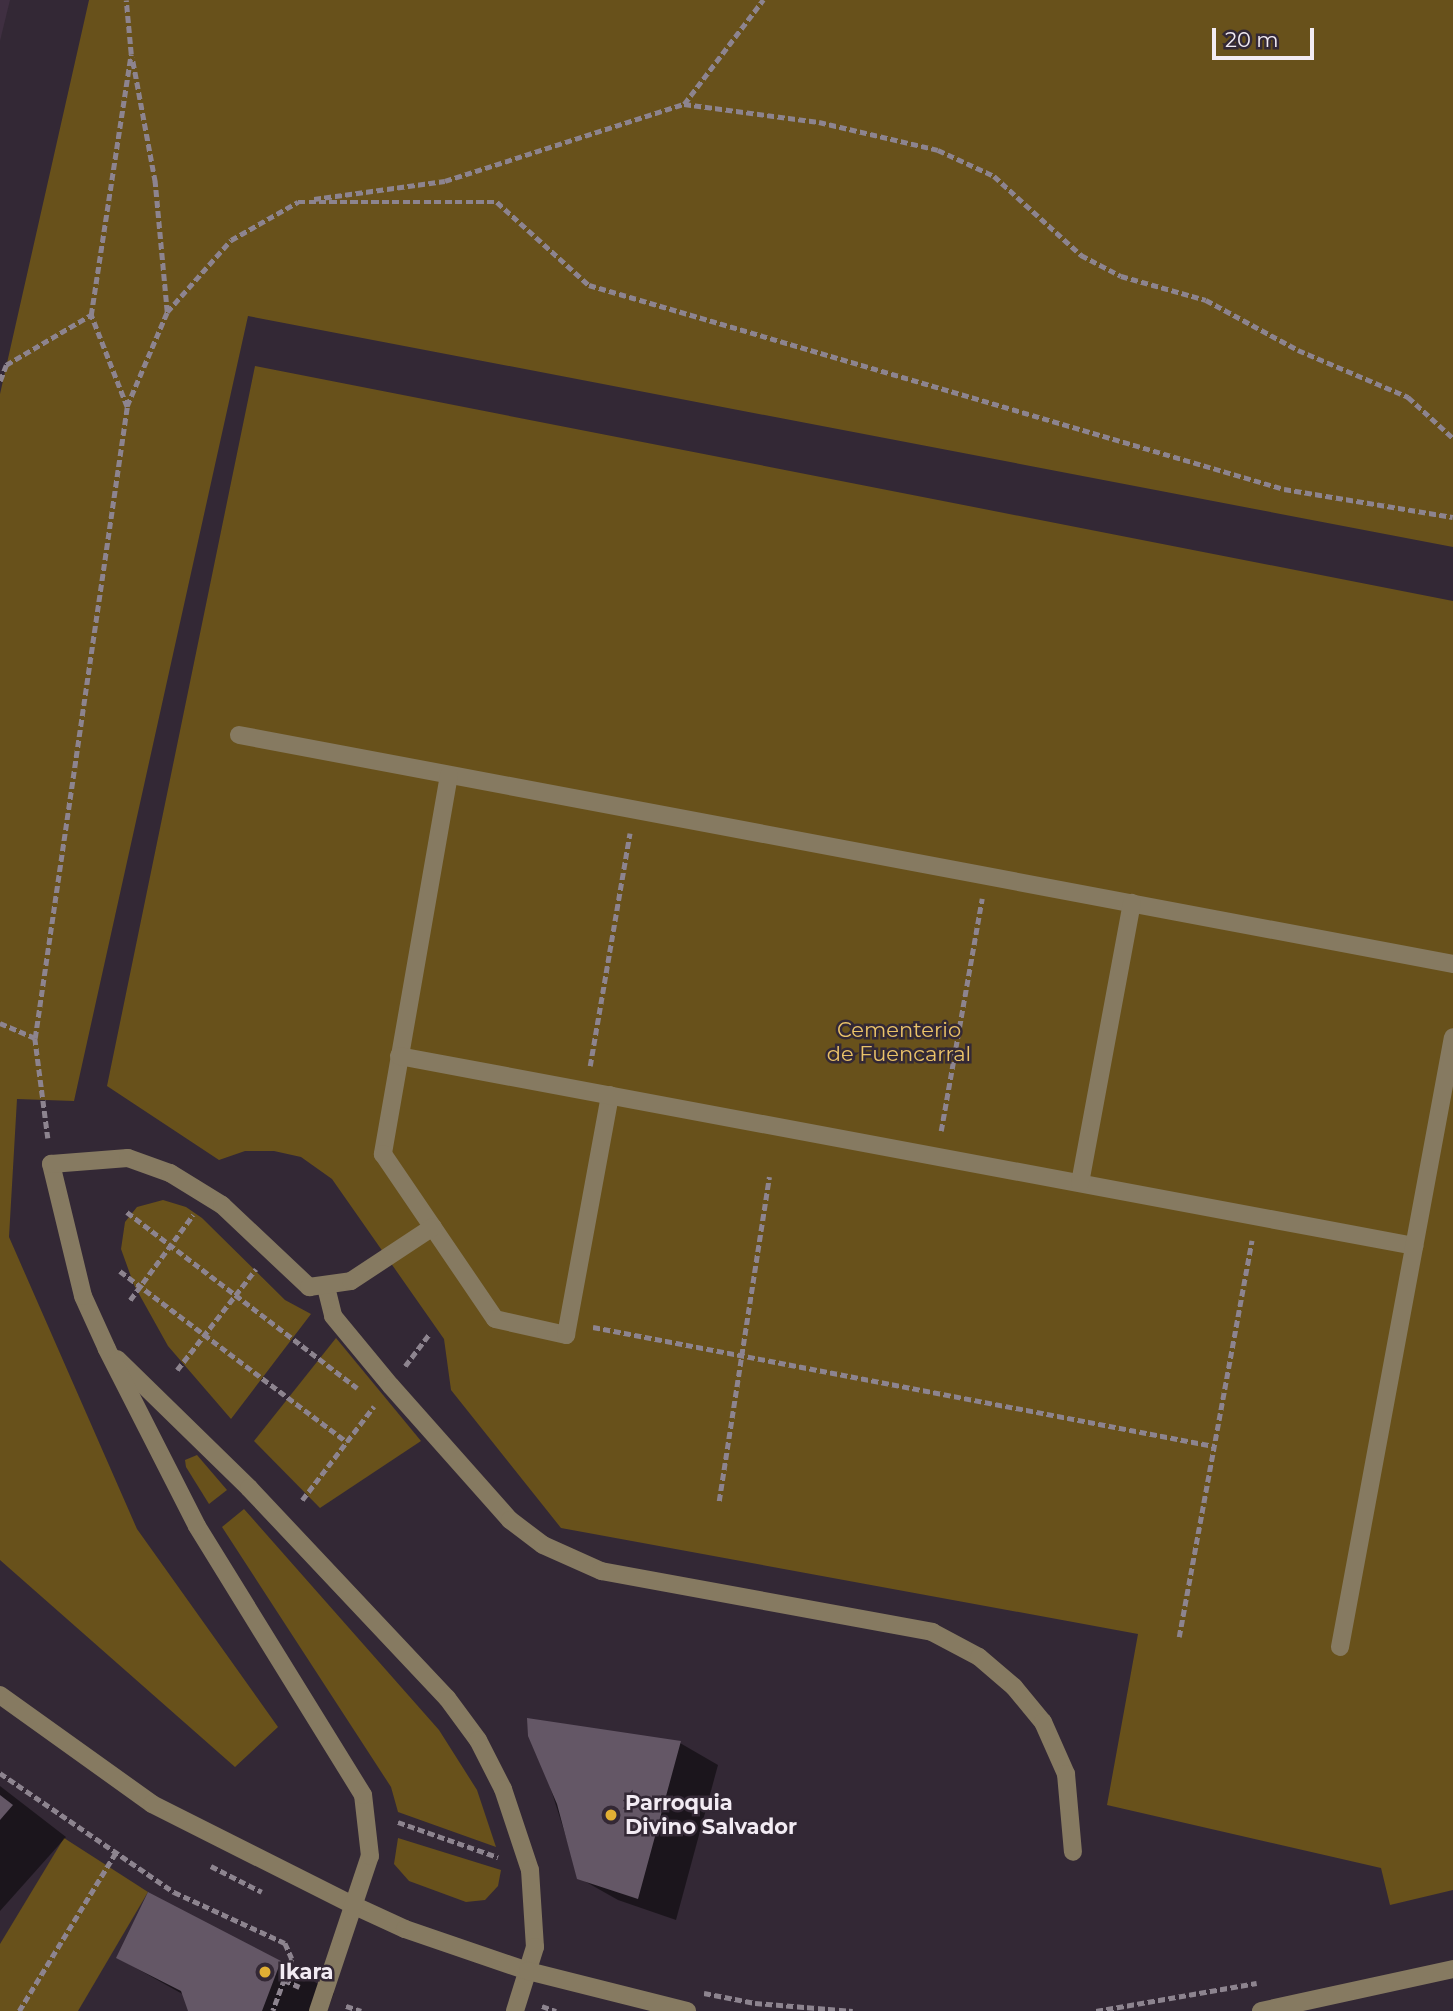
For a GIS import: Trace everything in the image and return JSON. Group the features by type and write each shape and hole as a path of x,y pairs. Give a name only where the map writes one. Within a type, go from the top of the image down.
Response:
{"street":[{"path":"239,736 1453,964"},
{"path":"450,775 383,1154 495,1319 566,1335 610,1095"},
{"path":"1080,1183 1132,903"},
{"path":"1340,1647 1453,1037"},
{"path":"399,1056 1414,1245"},
{"path":"318,2011 370,1856 363,1795 198,1526 107,1349 83,1296 51,1164 128,1158 170,1172 222,1205 309,1287 326,1287 351,1280 433,1227"},
{"path":"326,1287 333,1316 391,1385 510,1520 543,1545 601,1571 932,1632 979,1657 1014,1687 1043,1722 1066,1774 1073,1852"},
{"path":"107,1349 249,1488 447,1698 478,1740 503,1789 530,1870 535,1947 515,2011"},
{"path":"0,1695 152,1804 405,1929 528,1971 687,2011"},
{"path":"1261,2011 1453,1969"}],"path":[{"path":"125,0 131,54 155,182 167,312"},
{"path":"684,104 763,0"},
{"path":"127,407 91,315 131,54"},
{"path":"51,1164 35,1038 127,407 167,312 231,240 298,202 445,181 684,104 819,122 938,150 994,176 1081,255 1121,276 1206,300 1298,351 1408,397 1453,438"},
{"path":"298,202 497,202 589,285 1284,489 1453,517"},
{"path":"0,381 6,366 91,315"},
{"path":"586,1091 634,810"},
{"path":"936,1156 987,876"},
{"path":"0,1023 35,1038"},
{"path":"719,1501 769,1177"},
{"path":"131,1300 197,1209"},
{"path":"127,1212 377,1404 302,1500"},
{"path":"1179,1637 1256,1216"},
{"path":"177,1370 258,1265"},
{"path":"120,1271 347,1442"},
{"path":"568,1323 742,1353 1214,1446"},
{"path":"391,1385 429,1333"},
{"path":"0,1773 174,1892 285,1943 292,1959 273,2011"},
{"path":"398,1822 502,1859"},
{"path":"19,2011 115,1854"},
{"path":"691,1990 755,2003 853,2011"}],"shaded area":[{"path":"0,0 10,0 0,41"}],"green space":[{"path":"89,0 1453,0 1453,547 248,316 74,1101 17,1099 9,1237 137,1529 278,1727 235,1767 0,1560 0,394"},
{"name":"Cementerio de Fuencarral","path":"255,366 1453,601 1453,1890 1390,1905 1381,1868 1107,1805 1138,1634 561,1528 451,1390 444,1339 332,1179 301,1157 274,1151 245,1151 219,1160 107,1086"},
{"path":"163,1200 186,1207 202,1218 285,1300 311,1314 231,1419 168,1346 134,1285 121,1249 125,1222 137,1207"},
{"path":"336,1338 421,1441 320,1508 254,1441"},
{"path":"197,1455 227,1490 209,1504 186,1467 185,1460"},
{"path":"244,1509 439,1730 477,1790 496,1847 398,1812 391,1787 222,1527"},
{"path":"64,1838 148,1892 78,2011 0,2011 0,1944"},
{"path":"398,1838 501,1870 498,1886 485,1900 466,1902 409,1881 394,1864"}],"building":[{"name":"Parroquia Divino Salvador","path":"527,1718 681,1741 638,1899 577,1879 557,1804 528,1736"},
{"path":"0,1795 13,1805 0,1820"},
{"path":"148,1892 281,1961 262,2011 188,2011 181,1991 116,1958"}],"place":[{"name":"Parroquia Divino Salvador","path":"611,1815"},
{"name":"Ikara","path":"265,1972"}]}
